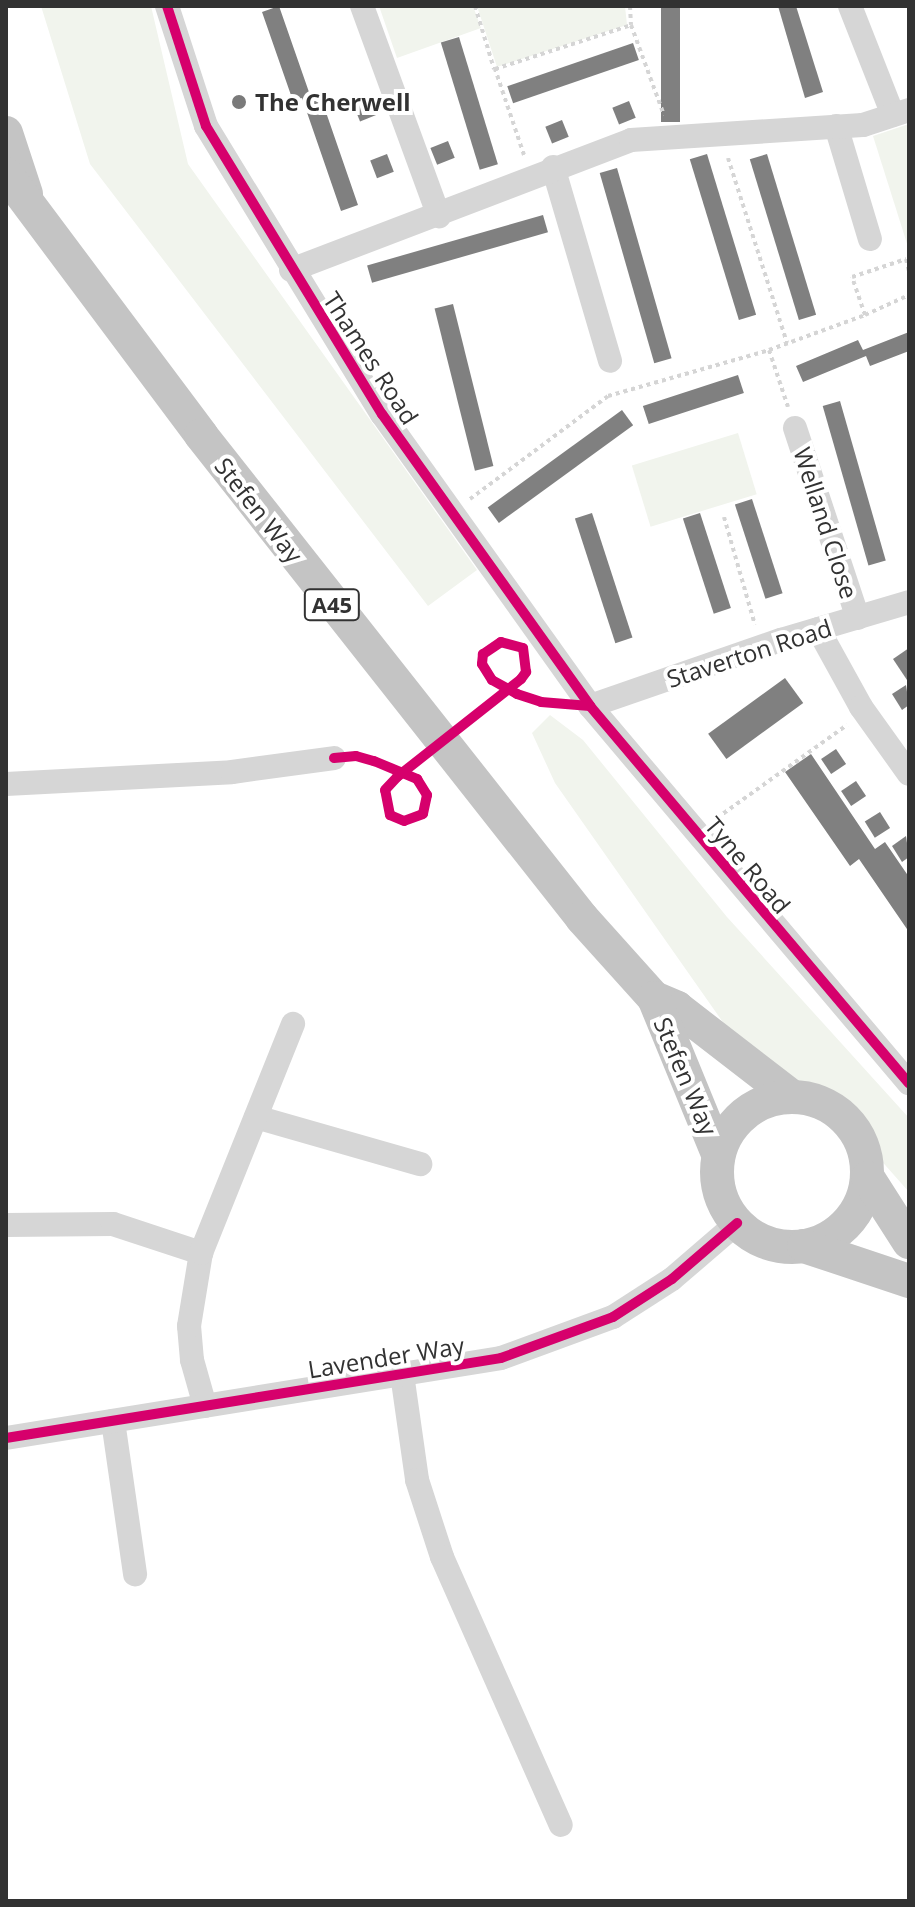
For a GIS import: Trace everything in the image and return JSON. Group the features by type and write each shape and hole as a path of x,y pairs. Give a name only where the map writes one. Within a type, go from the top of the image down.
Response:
{"highway":[{"name":"A45","path":"6,133 16,186"},
{"name":"Stefen Way","path":"16,186 104,309 411,706 582,918 654,998 718,1154"},
{"name":"Stefen Way","path":"654,998 677,1008 791,1096"},
{"path":"791,1096 816,1100 847,1121 866,1153 868,1178 862,1203 847,1224 828,1239 804,1246 779,1246 756,1238 737,1223 723,1202 717,1179 718,1154 728,1131 744,1113 791,1096"},
{"path":"868,1178 909,1242"},
{"path":"804,1246 909,1281"}],"street":[{"name":"Thames Road","path":"167,6 206,126 291,270 452,513 590,706"},
{"path":"362,6 439,216"},
{"path":"291,270 439,216 542,171 631,140 836,126 901,112 850,6"},
{"path":"836,126 870,239"},
{"path":"542,171 610,361"},
{"name":"Welland Close","path":"795,428 858,618"},
{"name":"Staverton Road","path":"590,706 761,647 909,602"},
{"path":"818,629 865,712 909,774"},
{"name":"Tyne Road","path":"590,706 909,1083"},
{"path":"6,784 232,772 334,758"},
{"path":"205,1406 192,1360 189,1326 201,1253 293,1024"},
{"path":"256,1117 420,1164"},
{"name":"Lavender Way","path":"6,1438 501,1358 613,1317 672,1279 737,1223"},
{"path":"6,1225 113,1224 201,1253"},
{"path":"402,1374 417,1480 442,1557 561,1825"},
{"path":"113,1421 135,1574"}],"path":[{"path":"475,6 495,69 542,171"},
{"path":"630,6 631,25 672,136"},
{"path":"495,69 631,25"},
{"path":"720,132 787,343"},
{"path":"865,315 852,277 906,259 909,271"},
{"path":"452,513 608,396 769,350 865,315 909,295"},
{"path":"769,350 795,428"},
{"path":"724,517 761,647"},
{"path":"696,833 865,712"}],"shaded area":[{"path":"41,6 151,6 188,164 477,570 428,606 90,164"},
{"path":"379,6 473,6 481,28 397,58"},
{"path":"477,6 625,6 627,25 497,67"},
{"path":"909,124 909,250 873,136"},
{"path":"738,433 757,494 651,527 632,465"},
{"path":"550,715 583,740 727,917 909,1118 909,1192 824,1096 767,1085 555,783 532,733"}],"building":[{"path":"279,6 310,95 319,92 358,205 341,211 302,98 293,101 262,12"},
{"path":"661,6 680,6 680,122 661,122"},
{"path":"778,6 796,6 823,92 805,98"},
{"path":"459,37 498,164 480,170 441,43"},
{"path":"633,43 639,60 513,103 507,86"},
{"path":"370,98 377,115 360,121 353,105"},
{"path":"629,101 636,118 619,124 612,108"},
{"path":"562,120 569,137 552,143 545,127"},
{"path":"448,141 455,158 437,165 430,148"},
{"path":"387,154 394,172 377,178 370,160"},
{"path":"707,154 756,315 739,320 690,159"},
{"path":"767,154 816,315 799,320 750,159"},
{"path":"617,168 672,358 654,363 600,173"},
{"path":"543,215 548,232 372,283 367,265"},
{"path":"453,304 493,466 475,471 435,309"},
{"path":"909,332 909,351 870,366 866,356 803,382 796,366 858,340 863,350"},
{"path":"738,375 744,393 649,424 643,406"},
{"path":"840,401 886,561 868,566 823,406"},
{"path":"622,410 633,425 499,523 488,508"},
{"path":"752,499 783,593 765,599 735,505"},
{"path":"592,513 632,638 615,643 575,519"},
{"path":"700,513 731,608 714,614 683,519"},
{"path":"909,648 909,683 893,659"},
{"path":"785,678 803,703 726,759 708,734"},
{"path":"906,685 909,705 902,710 892,694"},
{"path":"836,749 846,764 831,774 821,759"},
{"path":"811,754 875,849 885,842 909,877 909,932 859,859 850,866 785,772"},
{"path":"856,781 866,796 851,806 841,791"},
{"path":"880,812 890,828 875,838 865,822"},
{"path":"906,836 909,857 902,862 892,846"}],"cycle path":[{"path":"167,6 206,126 382,414 590,706 909,1083"},
{"path":"334,758 356,756 374,761 417,779 427,795 423,814 404,821 390,815 385,790 397,777 521,679 526,672 523,648 501,642 483,654 482,664 492,680 517,694 541,702 590,706"},
{"path":"6,1438 501,1358 613,1317 672,1279 737,1223"}],"place":[{"name":"The Cherwell","path":"239,102"}]}
